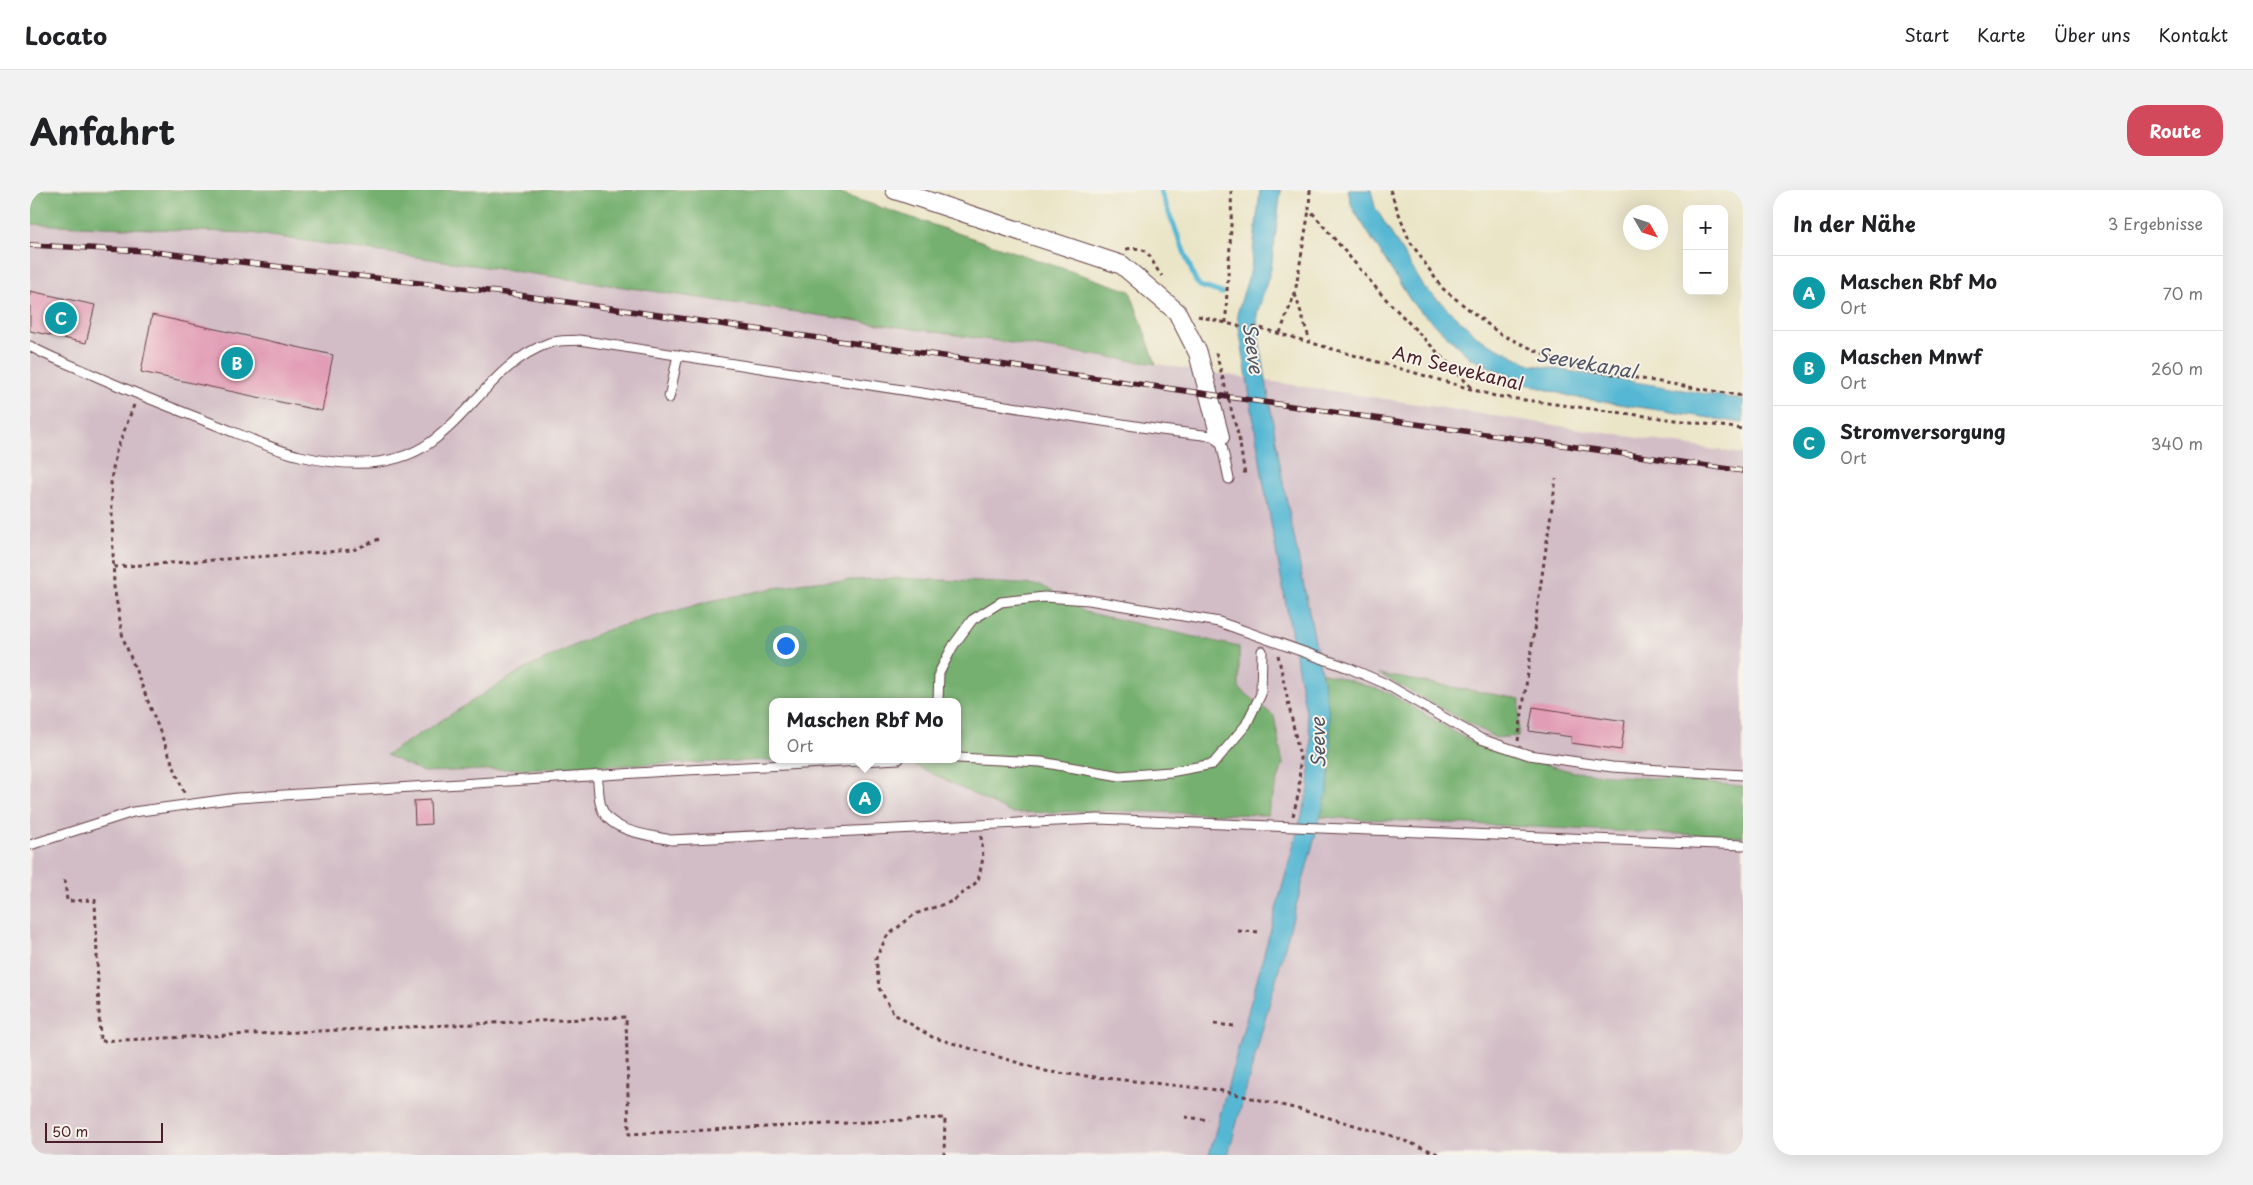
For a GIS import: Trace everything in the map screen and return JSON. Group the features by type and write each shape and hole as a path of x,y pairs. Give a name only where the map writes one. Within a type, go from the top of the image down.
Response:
{"street":[{"path":"894,190 914,193 1122,265 1177,312 1198,354 1220,437"}],"lane":[{"path":"30,346 139,396 300,456 347,462 378,463 403,458 431,443 468,411 500,373 524,356 550,343 579,340 1161,430 1220,437 1229,479"},
{"path":"669,398 678,355"},
{"path":"938,698 939,673 953,646 972,620 1001,602 1044,597 1089,600 1219,622 1349,668 1384,684 1481,739 1529,755 1612,766 1743,775"},
{"path":"961,758 1041,762 1120,776 1170,772 1213,764 1246,725 1261,694 1262,650"},
{"path":"30,845 133,812 188,803 288,794 824,763"},
{"path":"597,775 601,808 611,821 635,833 671,840 1107,819 1743,845"}],"path":[{"path":"1226,324 1226,281 1233,227 1231,190"},
{"path":"1280,333 1295,293 1309,209 1310,190"},
{"path":"1390,190 1409,240 1442,288 1500,334 1571,367 1743,396"},
{"path":"1309,209 1382,295 1473,388"},
{"path":"1295,293 1310,341"},
{"name":"Am Seevekanal","path":"1238,326 1260,328 1310,341 1350,356 1473,388 1495,396 1743,429"},
{"path":"139,396 125,423 116,452 111,480 114,587 123,638 188,803"},
{"path":"1516,751 1556,479"},
{"path":"114,567 353,550 379,539"},
{"path":"1278,655 1300,757 1299,791 1292,819"},
{"path":"980,824 983,858 978,881 953,901 915,914 887,936 876,958 879,988 894,1014 932,1037 1049,1072 1218,1090 1302,1110 1392,1136 1441,1155"},
{"path":"66,880 67,901 95,900 100,1042 626,1017 629,1134 945,1118 944,1155"},
{"path":"1238,931 1261,932"},
{"path":"1214,1024 1236,1026"},
{"path":"1185,1117 1210,1120"}],"shaded area":[{"path":"30,190 829,190 1130,291 1156,364 1743,454 1743,1155 30,1155"}],"green space":[{"path":"30,190 829,190 1130,291 1156,364 250,233 30,224"},
{"path":"898,578 1041,585 1085,612 1239,647 1239,688 1274,716 1283,764 1267,815 1105,811 1011,813 911,763 961,763 961,698 769,698 769,760 423,772 386,755 517,673 604,631 710,601 805,582"},
{"path":"1321,672 1387,692 1480,747 1574,772 1743,786 1743,837 1320,817 1327,781 1330,745"},
{"path":"1379,674 1520,699 1518,736 1496,738"}],"water":[{"name":"Seeve","path":"1260,190 1281,190 1271,269 1257,314 1258,332 1282,477 1328,706 1331,747 1328,789 1228,1155 1209,1155 1309,789 1311,739 1263,480 1237,314 1251,269"},
{"path":"1348,190 1371,190 1375,207 1424,287 1480,339 1532,365 1743,400 1743,423 1573,397 1526,384 1470,358 1412,303 1352,207"}],"building":[{"path":"30,291 95,305 86,343 30,331"},
{"path":"152,315 333,355 322,411 141,372"},
{"path":"1533,707 1625,721 1621,750 1571,743 1572,737 1529,731"},
{"path":"878,788 879,808 852,809 851,789"},
{"path":"430,800 431,824 415,825 414,801"}],"waterway":[{"path":"1160,190 1196,282 1200,286 1222,293"}],"railway":[{"path":"30,245 146,251 505,293 1743,471"}],"place":[{"name":"Stromversorgung","path":"61,318"},
{"name":"Maschen Mnwf","path":"237,363"},
{"name":"Maschen Rbf Mo","path":"865,798"}],"water label":[{"name":"Seevekanal","path":"1586,363"}]}
